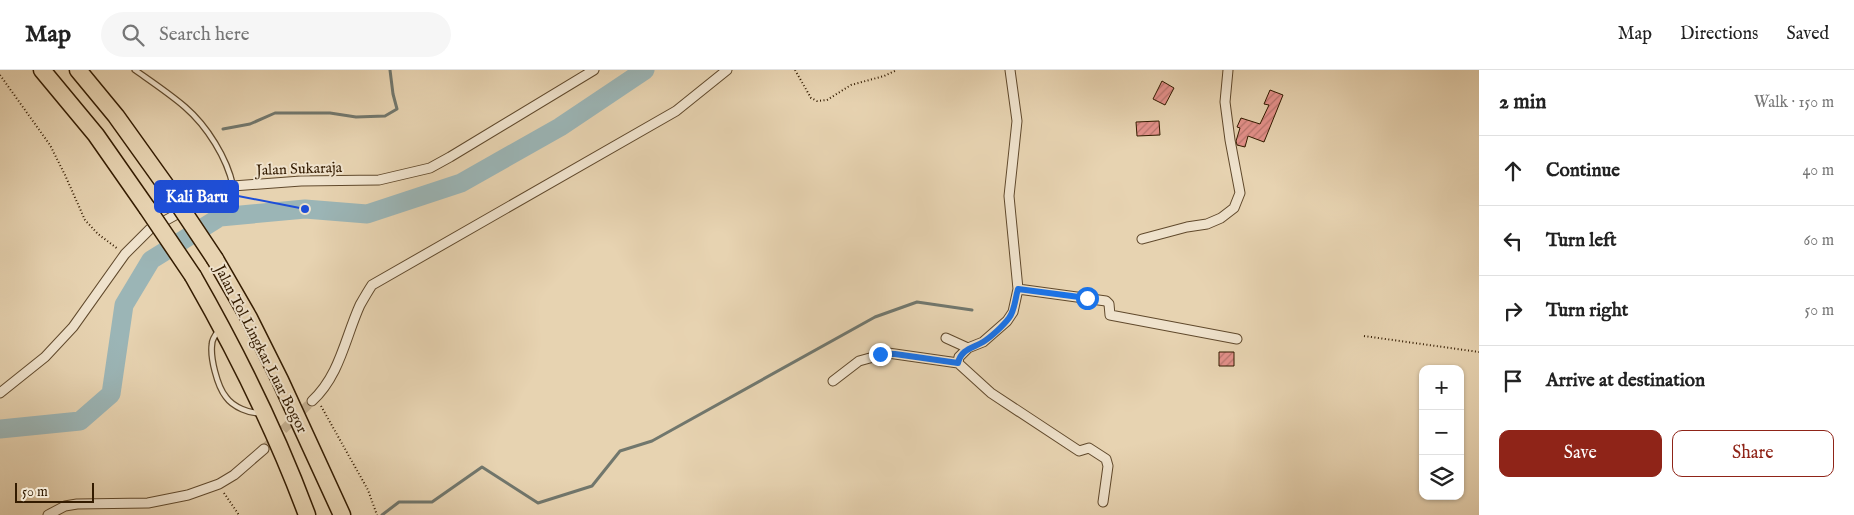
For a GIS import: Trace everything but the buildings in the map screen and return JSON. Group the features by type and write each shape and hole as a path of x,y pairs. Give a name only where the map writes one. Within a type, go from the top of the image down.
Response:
{"highway":[{"name":"Jalan Tol Lingkar Luar Bogor","path":"42,70 96,134 193,276 221,325 265,412 288,464 307,515"},
{"name":"Jalan Tol Lingkar Luar Bogor","path":"78,70 116,116 215,259 249,318 280,380 342,515"},
{"path":"300,498 302,515"}],"street":[{"name":"Jalan Sukaraja","path":"0,393 45,357 73,327 125,254 150,229 208,197 233,186 301,181 379,180 430,168 594,70"},
{"path":"315,399 330,380 360,306 372,285 676,111 727,70"},
{"path":"958,363 959,357 968,348 983,342 1007,321 1013,312 1018,289 1009,196 1017,121 1010,70"},
{"path":"1142,239 1187,227 1207,224 1221,218 1234,208 1240,193 1225,102 1228,70"},
{"path":"1018,289 1106,301 1109,304 1110,315 1237,339"},
{"path":"946,338 968,348"},
{"path":"833,381 859,362 888,353 958,363 991,394 1034,423 1079,451 1089,448 1106,458 1108,466 1103,502"},
{"path":"48,515 65,506 77,504 148,504 188,495 219,484 234,475 264,449"}],"lane":[{"path":"135,70 186,108 210,136 230,169 233,186"},
{"path":"221,325 212,341 212,352 216,376 226,398 239,408 254,413 265,412"}],"path":[{"path":"795,70 811,98 817,101 827,100 851,85 884,76 897,70"},
{"path":"0,75 50,145 85,220 98,234 125,254"},
{"path":"1364,336 1479,352"},
{"path":"315,399 368,490 377,515"},
{"path":"219,484 239,515"}],"waterway":[{"path":"223,129 250,124 275,113 330,113 356,117 385,116 397,109 390,70"},
{"path":"0,429 80,421 111,394 124,305 151,260 220,217 305,209 367,214 461,183 560,127 645,70"},
{"path":"382,515 399,502 432,502 482,467 538,503 592,486 620,451 652,441 875,317 917,302 972,310"}],"tunnel":[{"path":"264,449 312,401"}],"place":[{"name":"Kali Baru","path":"305,209"}],"route":[{"path":"880,354 888,353 958,363 959,357 968,348 983,342 1007,321 1013,312 1018,289 1087,298"}]}
